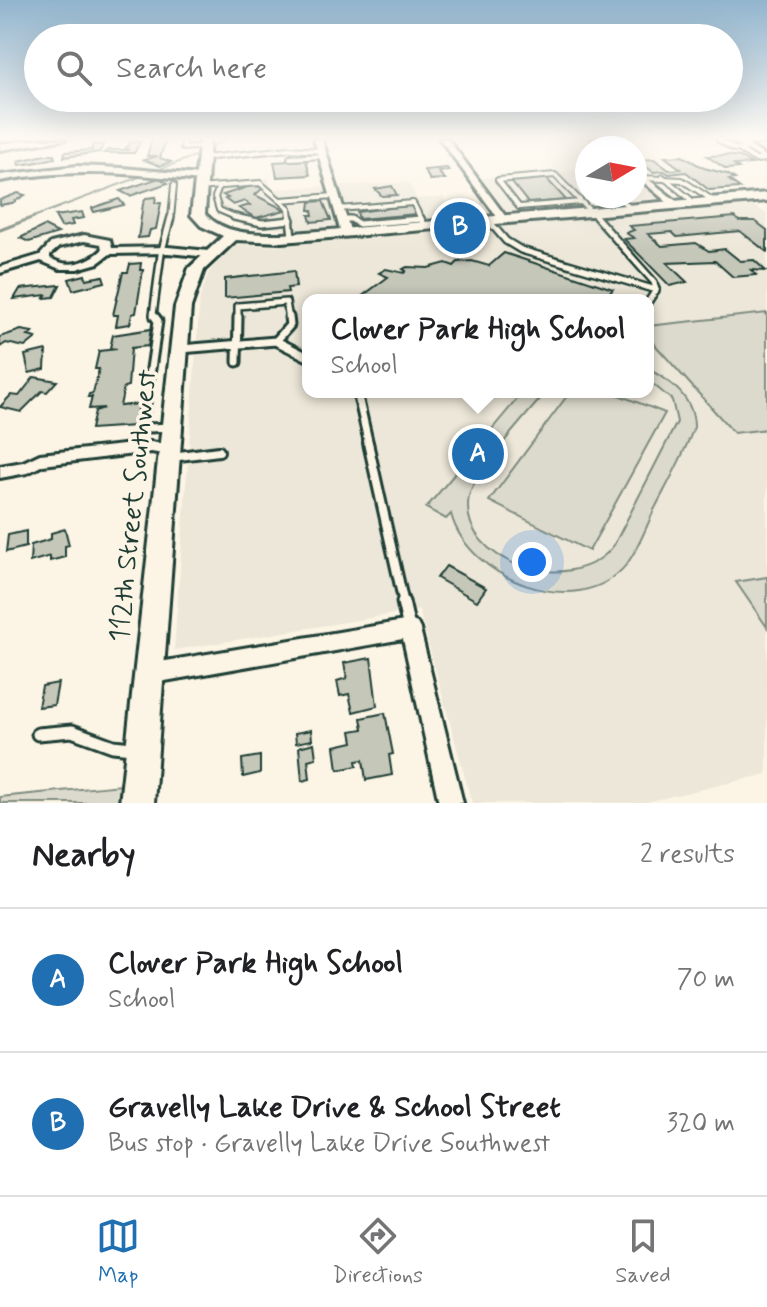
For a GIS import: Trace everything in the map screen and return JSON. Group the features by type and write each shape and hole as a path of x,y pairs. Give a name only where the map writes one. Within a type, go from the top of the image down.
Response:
{"main road":[{"path":"200,176 197,207 201,219 212,227 292,237 346,224 496,220 579,208"},
{"path":"647,207 767,197"},
{"name":"112th Street Southwest","path":"137,803 179,349 170,320 197,268 209,254 241,229"}],"street":[{"path":"175,176 199,183"},
{"path":"329,176 334,194 343,208 346,224"},
{"path":"468,176 496,220"},
{"path":"647,181 676,205"},
{"path":"0,270 45,257 55,245 84,238 106,242 107,251"},
{"path":"45,257 55,265 75,266 95,260 107,251 163,250 209,254"},
{"path":"0,472 150,456 170,445"},
{"path":"148,674 410,629 451,803"}],"lane":[{"path":"538,176 498,180 519,207 586,207"},
{"path":"556,176 586,207"},
{"path":"663,177 695,203"},
{"path":"647,178 689,181 714,201"},
{"path":"199,183 219,187 260,183 289,208 292,237"},
{"path":"174,185 170,228 163,250 153,315 170,320 143,423 170,445 219,451"},
{"path":"219,187 215,197 219,210 241,229 291,220"},
{"path":"280,200 334,194"},
{"path":"343,208 413,203 423,222"},
{"path":"587,208 654,282 656,290 653,294"},
{"path":"496,220 506,241 521,250 656,290"},
{"path":"626,282 645,276 643,270"},
{"path":"237,362 238,306 286,302 290,325 276,341"},
{"path":"179,349 276,341 302,354"},
{"path":"358,398 410,629"},
{"path":"38,734 58,730 81,733 120,750 142,746"}],"shaded area":[{"path":"575,176 575,205 290,230 244,226 218,214 213,204 214,182 269,178 271,189 408,182 417,199 443,197 447,205 498,201 482,178"},
{"path":"647,187 661,198 647,199"},
{"path":"752,204 767,214 767,774 642,803 472,803 419,610 174,650 200,297 209,272 230,247 240,244 274,246"},
{"path":"767,313 767,429 734,433 654,344 654,325"},
{"path":"654,373 686,399 694,427 634,553 626,565 605,582 581,591 554,591 527,586 501,574 479,558 461,537 451,514 446,519 426,508 518,398 541,398 503,443 473,486 469,496 470,520 481,540 499,556 522,566 548,571 573,570 596,561 614,545 677,422 672,400 654,385"},
{"path":"566,398 626,398 665,413 589,551 489,501"},
{"path":"767,577 767,627 736,582"},
{"path":"121,785 119,803 0,803 0,797"}],"building":[{"path":"428,176 445,179 430,180"},
{"path":"692,176 731,176 735,179 729,180 740,188 709,190"},
{"path":"545,177 566,200 528,203 510,180"},
{"path":"159,178 168,183 130,196 120,191"},
{"path":"254,185 263,188 255,195 285,210 256,218 239,208 250,205 245,201 233,205 223,195"},
{"path":"392,186 397,195 382,196 375,189"},
{"path":"18,193 25,195 12,203 0,205 0,200"},
{"path":"156,197 155,203 161,203 156,229 150,230 148,237 138,238 143,204 146,198"},
{"path":"119,199 124,205 94,212 92,208"},
{"path":"323,201 331,220 311,222 310,202"},
{"path":"412,205 417,214 359,219 357,212"},
{"path":"82,212 84,218 71,220 73,225 61,227 55,216"},
{"path":"735,217 739,221 755,221 767,230 767,252 740,231 677,237 672,232 648,234 662,246 696,243 709,251 725,249 740,261 754,260 766,271 751,270 756,275 733,277 715,261 667,263 687,282 670,286 624,239 634,238 626,233 634,230 629,226"},
{"path":"44,226 58,233 29,242 20,238"},
{"path":"504,253 613,289 609,294 365,294 388,277 379,273 386,269 404,273 406,271 403,269 407,267 428,268 446,263 454,266 458,262 472,261 489,266"},
{"path":"141,263 140,270 143,270 136,313 132,314 130,324 116,326 118,315 113,315 123,272 128,272 130,264"},
{"path":"294,271 296,287 287,288 288,292 225,298 225,279"},
{"path":"85,275 86,279 103,276 105,282 73,290 69,279"},
{"path":"60,285 54,297 14,299 20,289"},
{"path":"151,329 148,346 131,348 128,386 124,387 120,406 139,404 135,426 91,429 95,411 104,408 89,409 92,397 88,397 93,393 99,369 95,369 99,351 117,349 110,348 113,335"},
{"path":"21,330 33,332 28,336 36,338 25,347 6,343 0,347 0,337"},
{"path":"46,350 45,369 29,373 25,355"},
{"path":"34,377 57,381 21,412 0,407 11,395 19,396"},
{"path":"65,529 69,545 65,546 65,557 50,561 50,556 30,562 31,545 51,539 51,533"},
{"path":"26,531 26,547 6,552 8,535"},
{"path":"446,566 486,588 477,601 437,578"},
{"path":"371,658 377,706 353,712 349,694 340,696 337,681 347,678 344,663"},
{"path":"58,683 54,705 38,707 42,686"},
{"path":"385,713 393,754 389,755 392,775 366,780 363,760 356,761 357,766 338,770 335,746 353,742 351,731 363,729 361,718"},
{"path":"311,730 312,740 296,743 295,733"},
{"path":"314,743 316,758 308,760 310,779 302,781 299,747"},
{"path":"260,756 260,773 243,777 242,759"}],"waterway":[{"path":"28,219 141,176"},
{"path":"0,230 34,217"}],"place":[{"name":"Gravelly Lake Drive & School Street","path":"460,228"},
{"name":"Clover Park High School","path":"478,454"}]}
